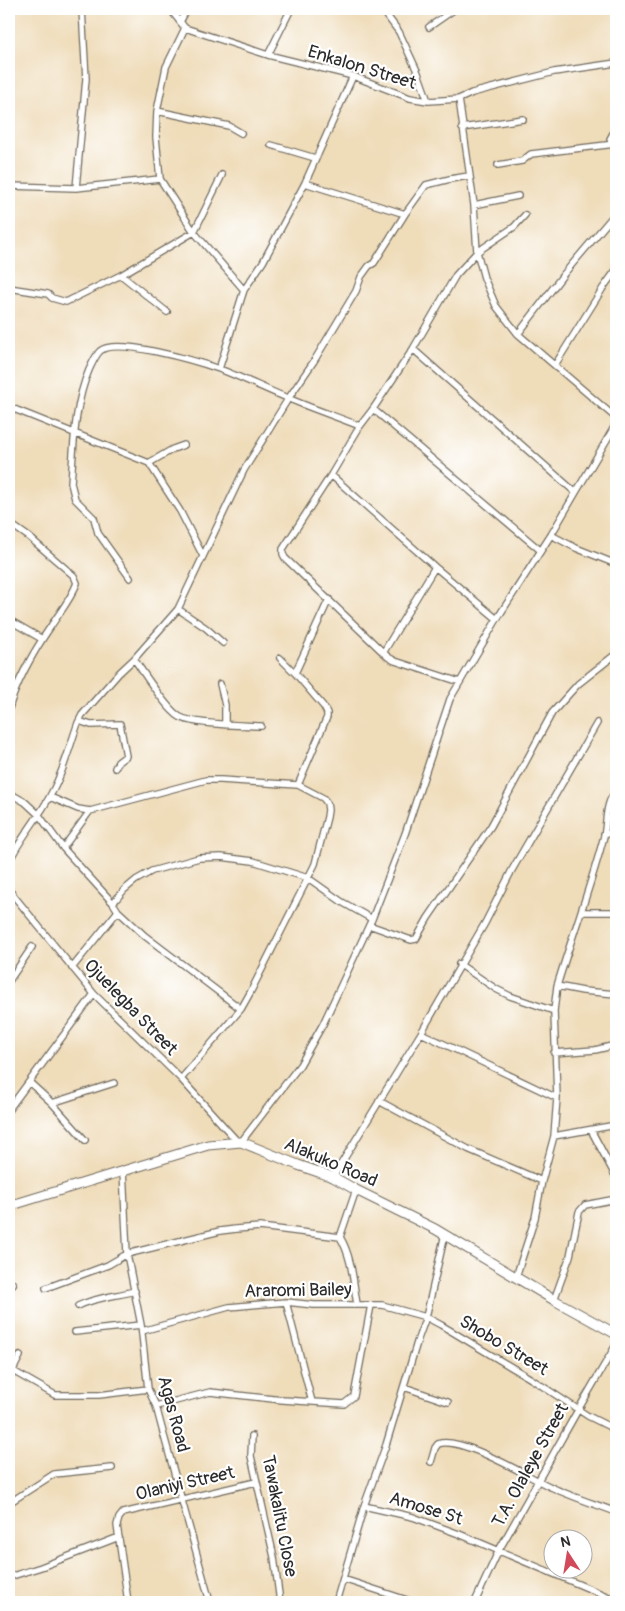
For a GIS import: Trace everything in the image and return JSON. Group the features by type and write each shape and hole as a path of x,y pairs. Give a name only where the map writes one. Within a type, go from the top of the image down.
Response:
{"main road":[{"name":"Alakuko Road","path":"9,1206 208,1145 239,1141 333,1177 446,1234 554,1300 616,1334"}],"street":[{"path":"76,188 86,79 82,9"},
{"path":"170,9 185,28 166,68 157,111 156,137 160,179 194,232 244,290"},
{"path":"180,22 187,9"},
{"path":"268,55 291,9"},
{"path":"382,9 399,32 418,73 428,101"},
{"path":"429,27 455,9"},
{"name":"Enkalon Street","path":"185,28 268,55 354,76 410,98 428,101 459,99 472,93 554,72 616,63"},
{"path":"219,369 244,290 263,262 305,183 354,76"},
{"path":"459,99 474,205 477,252 484,278 496,306 518,334 616,418"},
{"path":"157,111 229,126 241,133"},
{"path":"462,128 523,119"},
{"path":"616,128 610,139 616,144"},
{"path":"498,165 522,161 531,154 616,144"},
{"path":"271,145 315,158"},
{"path":"9,288 48,294 52,298 66,302 121,275 194,232 222,175"},
{"path":"9,862 17,846 50,797 82,715 178,609 244,470 288,398 334,329 356,291 360,278 369,266 374,263 426,185 469,176"},
{"path":"9,186 76,188 160,179"},
{"path":"305,183 405,214"},
{"path":"474,205 518,196"},
{"path":"460,682 395,661 382,653 283,554 284,549 360,426 373,410 413,349 456,275 477,252 514,227 525,215"},
{"path":"518,334 563,274 613,216"},
{"path":"555,365 602,288 616,270"},
{"path":"121,275 167,312"},
{"path":"130,578 98,533 94,518 75,499 71,483 74,433 80,393 99,351 104,348 138,348 219,369 360,426"},
{"path":"413,349 575,492"},
{"path":"9,406 149,463 180,511 203,556"},
{"path":"373,410 540,550"},
{"path":"239,1141 305,1056 323,1024 371,922 404,834 450,699 616,424"},
{"path":"149,463 184,445"},
{"path":"331,475 497,619"},
{"path":"9,523 29,537 77,580 73,594 42,639 19,680 9,708"},
{"path":"550,534 576,548 616,564"},
{"path":"382,653 435,567"},
{"path":"295,673 329,599"},
{"path":"178,609 206,628 223,643"},
{"path":"9,620 42,639"},
{"path":"114,903 124,890 136,880 152,871 199,858 221,857 253,860 308,878 371,922 410,940 416,939 428,918 491,826 552,713 578,684 616,654"},
{"path":"280,658 295,673 327,713 298,785"},
{"path":"134,659 171,710 180,717 194,721 261,726"},
{"path":"220,684 225,705 225,724"},
{"path":"79,721 91,725 120,724 126,756 118,762 115,768"},
{"path":"333,1177 421,1033 597,723"},
{"path":"50,797 78,809 90,811 206,780 221,780 298,785 323,798 327,803 328,810 314,864 250,993 241,1009 181,1079"},
{"path":"516,1277 535,1218 554,1136 557,1098 554,1053 556,986 581,912 604,834 610,803 616,792"},
{"path":"9,793 26,802 39,815 63,848 114,903 118,911 145,936 241,1009"},
{"path":"63,848 90,811"},
{"path":"604,834 616,833"},
{"name":"Ojuelegba Street","path":"9,890 94,994 181,1079 239,1141"},
{"path":"72,968 118,911"},
{"path":"581,912 616,912"},
{"path":"9,981 32,948"},
{"path":"459,964 510,996 554,1011"},
{"path":"556,986 616,994"},
{"path":"9,1109 94,994"},
{"path":"421,1033 557,1098"},
{"path":"554,1053 594,1050 616,1045"},
{"path":"29,1082 52,1103 85,1140"},
{"path":"52,1103 114,1083"},
{"path":"379,1101 468,1149 542,1182"},
{"path":"554,1136 616,1125"},
{"path":"591,1130 616,1177"},
{"name":"Agas Road","path":"123,1170 127,1254 142,1328 148,1389 156,1406 210,1602"},
{"path":"356,1190 340,1237 350,1259 357,1304"},
{"path":"554,1300 570,1256 581,1208 585,1205 616,1199"},
{"path":"46,1288 108,1265 127,1254 220,1231 260,1228 340,1237"},
{"path":"336,1602 364,1506 374,1481 426,1317 446,1234"},
{"path":"78,1306 99,1298 135,1291"},
{"path":"286,1302 312,1402"},
{"name":"Araromi Bailey","path":"75,1332 142,1328 229,1307 286,1302 314,1305 371,1305 394,1308 426,1317"},
{"path":"156,1406 210,1392 340,1404 350,1400 354,1396 371,1305"},
{"name":"Shobo Street","path":"426,1317 486,1350 578,1410 616,1430"},
{"name":"T.A. Olaleye Street","path":"475,1602 498,1550 616,1345"},
{"path":"9,1378 20,1356"},
{"path":"13,1371 55,1395 99,1394 148,1389"},
{"path":"404,1387 448,1402"},
{"name":"Tawakalitu Close","path":"252,1436 251,1456 274,1557 280,1602"},
{"path":"431,1462 438,1444 447,1443 488,1455 539,1481 616,1512"},
{"path":"9,1503 54,1474 112,1468"},
{"name":"Olaniyi Street","path":"128,1602 117,1525 123,1513 256,1482"},
{"name":"Amose St","path":"364,1506 413,1517 460,1534 616,1600"},
{"path":"9,1577 42,1567 119,1537"},
{"path":"343,1579 413,1602"}]}
